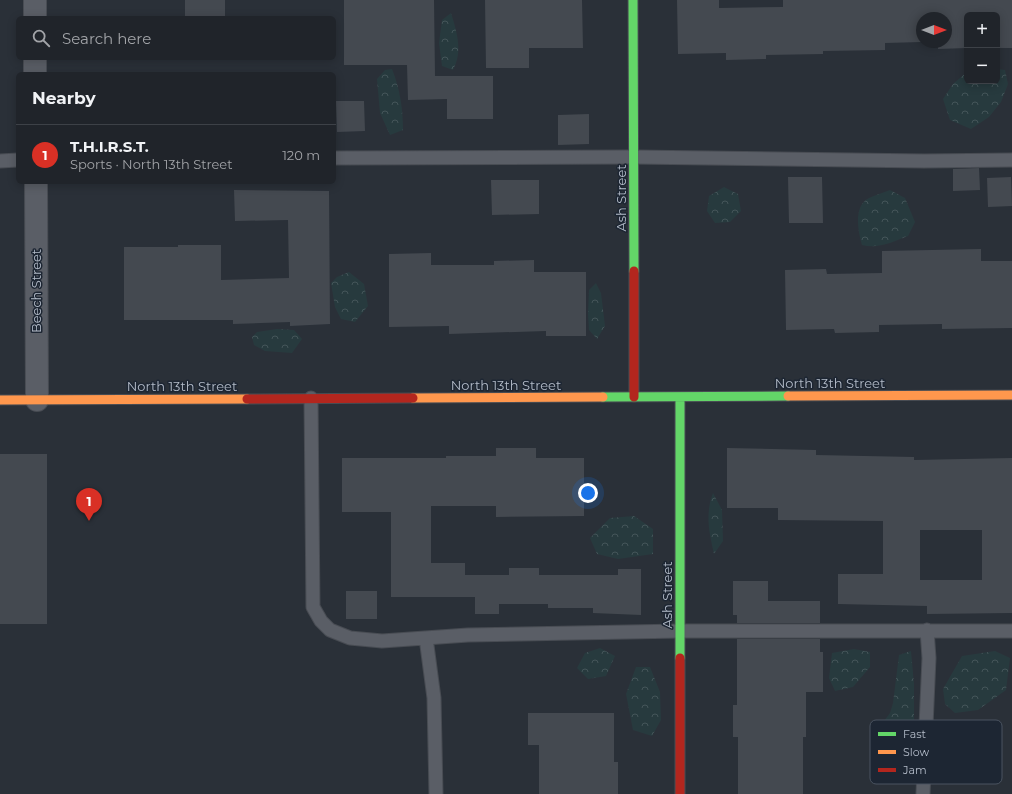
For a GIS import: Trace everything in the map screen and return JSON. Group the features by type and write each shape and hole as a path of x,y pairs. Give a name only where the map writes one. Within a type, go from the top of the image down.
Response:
{"main road":[{"name":"Ash Street","path":"633,0 634,397"},
{"name":"North 13th Street","path":"0,400 1012,395"},
{"name":"Ash Street","path":"680,397 680,794"}],"street":[{"path":"35,0 35,16"},
{"path":"35,60 36,72"},
{"name":"Beech Street","path":"36,184 37,400"}],"lane":[{"path":"336,158 634,157 924,161 1012,160"},
{"path":"0,161 16,160"},
{"path":"311,398 313,607 321,621 330,630 350,638 382,641 468,635 680,631 1012,631"},
{"path":"926,720 929,658 927,630"},
{"path":"426,638 434,698 436,794"},
{"path":"923,784 923,794"}],"green space":[{"path":"451,13 458,42 458,56 453,70 442,66 439,43 442,20"},
{"path":"392,69 400,99 403,130 390,135 380,113 377,79 385,70"},
{"path":"1000,69 1005,70 1008,84 1001,102 989,117 971,129 950,120 943,99 953,84 964,75 964,84 1000,84"},
{"path":"724,187 738,194 741,211 730,222 715,223 707,211 709,196"},
{"path":"890,190 905,198 915,222 908,236 891,243 874,246 862,245 858,226 861,207 869,198"},
{"path":"349,272 364,284 368,306 355,322 341,319 335,307 331,283 337,277"},
{"path":"596,283 601,293 605,326 597,339 589,330 588,314 589,290"},
{"path":"277,329 294,330 302,339 292,353 265,351 254,345 252,337 257,332"},
{"path":"713,493 722,510 723,541 714,554 709,531 708,516"},
{"path":"634,516 653,529 653,554 618,559 597,554 590,538 610,518"},
{"path":"600,648 615,656 606,676 588,679 577,668 585,653"},
{"path":"854,649 870,652 870,667 853,687 835,691 829,678 832,653"},
{"path":"911,651 914,684 914,720 885,720 890,713 893,703 899,655"},
{"path":"995,651 1010,658 1006,690 978,710 955,713 945,704 943,689 962,656"},
{"path":"636,667 650,667 660,692 661,720 652,736 633,730 626,694"}],"building":[{"path":"185,0 225,0 225,16 185,16"},
{"path":"344,0 434,0 435,76 493,76 493,119 447,119 447,99 408,100 407,65 344,65"},
{"path":"485,0 582,0 583,48 529,48 529,68 486,68"},
{"path":"677,0 719,0 719,8 783,7 783,0 1012,0 1012,48 1000,48 1000,12 964,12 964,48 938,49 952,48 952,12 916,12 916,42 885,43 885,50 823,51 823,54 766,55 766,59 726,60 726,53 678,54"},
{"path":"336,101 364,101 365,131 337,132"},
{"path":"589,114 589,144 558,145 558,115"},
{"path":"979,168 980,190 953,191 953,169"},
{"path":"788,177 822,177 823,223 789,223"},
{"path":"1011,177 1012,206 988,207 987,178"},
{"path":"491,180 539,180 539,214 492,215"},
{"path":"234,190 329,191 330,324 290,326 290,322 233,324 233,320 124,320 124,247 221,245 221,280 289,278 288,220 235,221"},
{"path":"981,249 981,261 1012,261 1012,328 942,329 942,324 879,325 879,332 835,333 834,329 786,330 785,270 826,269 827,274 882,273 882,251"},
{"path":"431,253 431,265 494,265 494,261 534,260 534,272 586,272 586,336 546,336 546,331 449,334 449,326 389,327 389,254"},
{"path":"496,448 536,448 536,458 584,458 584,516 496,517 496,506 431,506 431,563 465,563 465,575 509,575 509,568 539,568 539,575 618,575 618,569 641,569 641,615 593,613 593,608 548,608 548,604 499,604 499,614 475,614 475,597 391,597 391,512 342,512 342,458 446,458 446,456 496,456"},
{"path":"727,448 816,450 816,455 914,457 914,460 1012,458 1012,613 927,614 927,606 838,604 838,574 883,574 883,521 778,520 778,508 727,508","holes":["920,530 982,530 982,580 920,580"]},
{"path":"0,454 47,454 47,624 0,624"},
{"path":"733,581 768,581 768,601 820,601 820,623 737,623 737,615 733,615"},
{"path":"346,591 377,591 377,619 346,619"},
{"path":"737,639 820,639 820,652 823,652 823,692 806,692 806,737 803,737 803,794 738,794 738,737 733,737 733,705 737,705"},
{"path":"528,713 614,713 614,762 618,762 618,794 539,794 539,745 528,745"}],"traffic: fast":[{"path":"633,0 634,271"},
{"path":"603,397 788,396"},
{"path":"680,397 680,658"}],"traffic: slow":[{"path":"788,396 1012,395"},
{"path":"413,398 603,397"},
{"path":"0,400 247,399"}],"traffic: jam":[{"path":"634,271 634,397"},
{"path":"247,399 413,398"},
{"path":"680,658 680,794"}],"place":[{"name":"T.H.I.R.S.T.","path":"89,521"}]}
